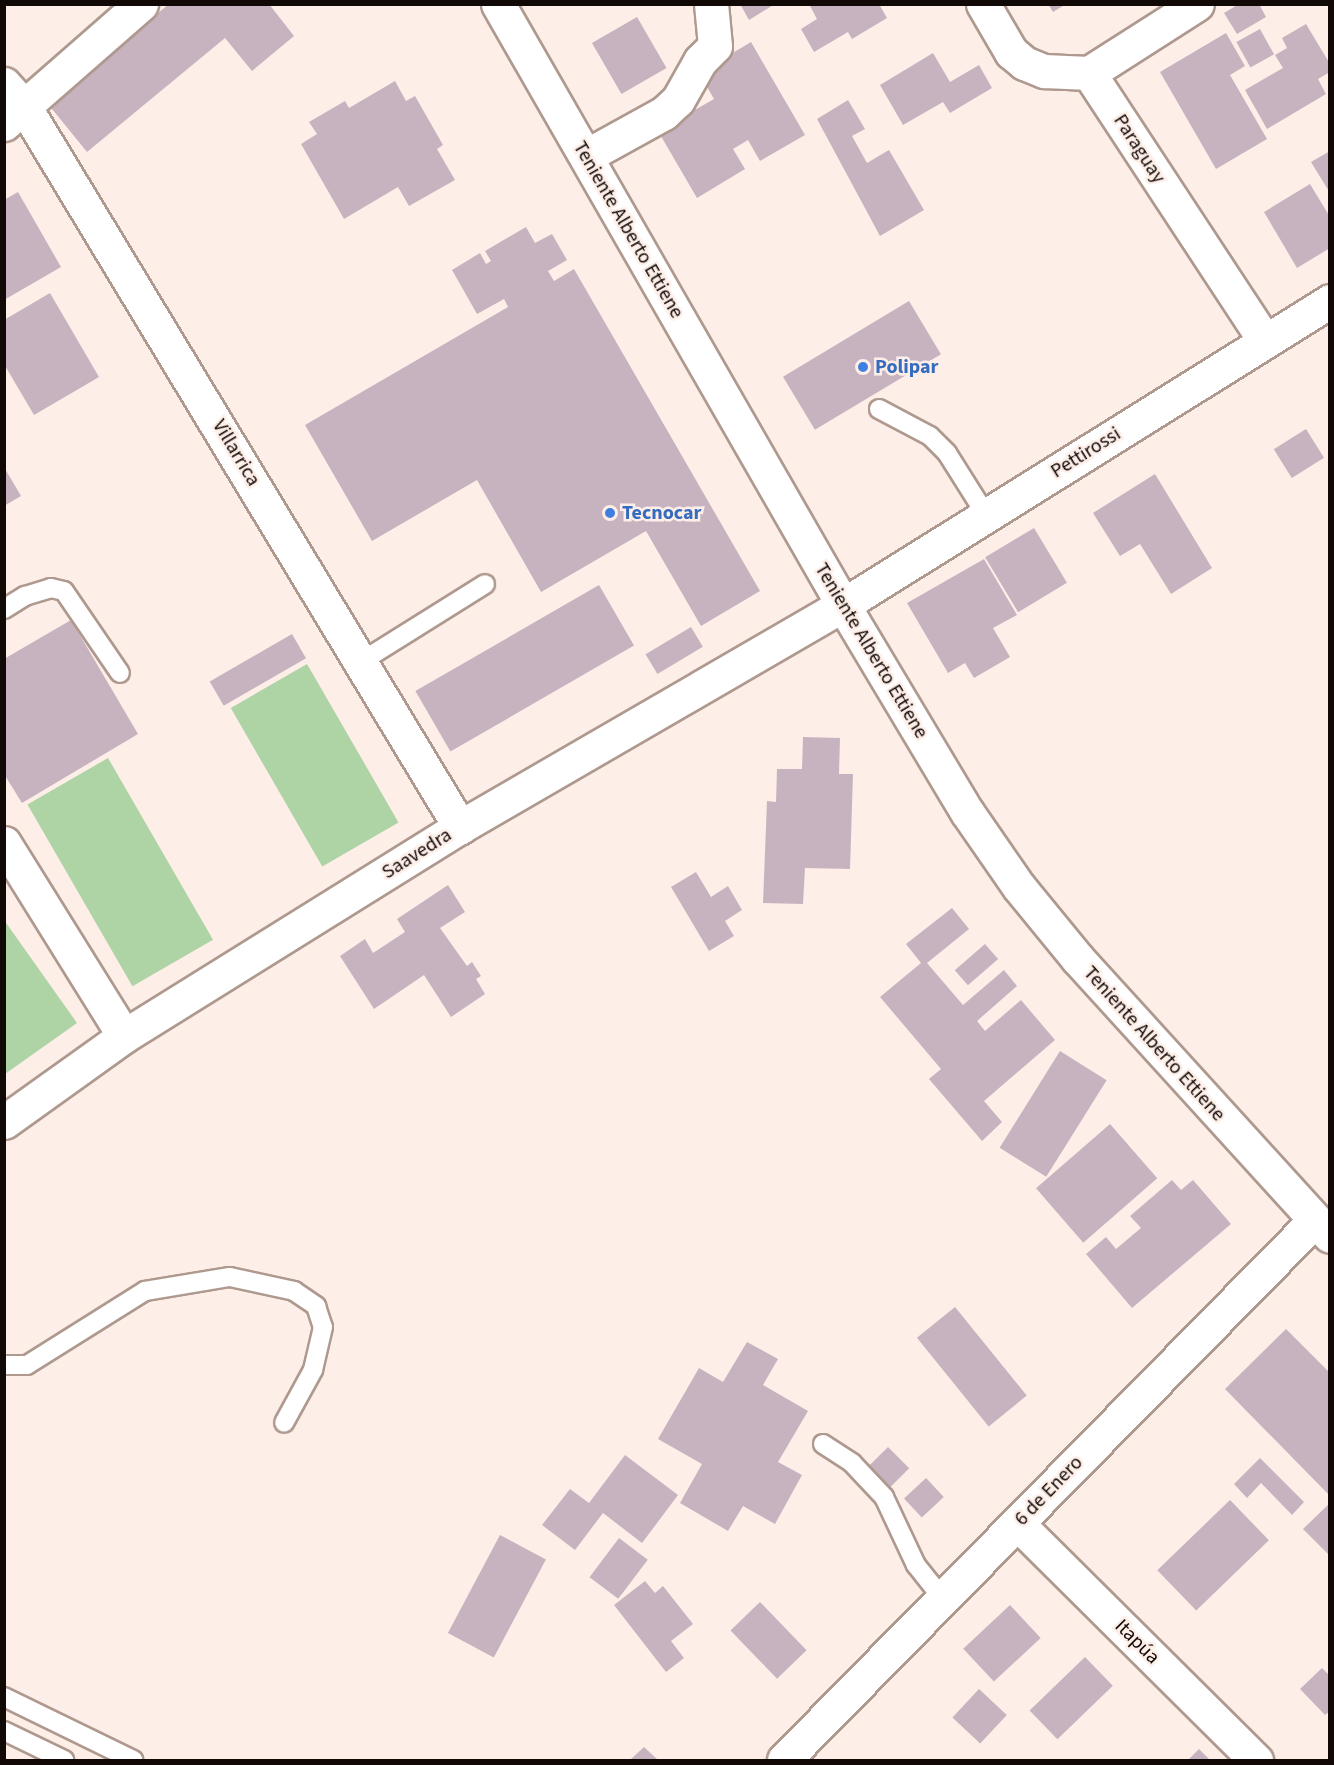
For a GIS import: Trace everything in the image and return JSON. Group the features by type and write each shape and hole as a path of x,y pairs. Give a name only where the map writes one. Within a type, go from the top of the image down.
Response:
{"street":[{"path":"11,105 141,4"},
{"name":"Teniente Alberto Ettiene","path":"498,4 843,605 967,812 1019,887 1078,959 1322,1228"},
{"path":"586,156 607,147 664,113 678,100 700,61 715,46 711,4"},
{"path":"983,4 1011,52 1024,63 1044,71 1089,73 1197,4"},
{"name":"Paraguay","path":"1089,73 1265,341"},
{"name":"Villarrica","path":"11,105 362,661 460,827"},
{"name":"Pettirossi","path":"843,605 1329,301"},
{"name":"Saavedra","path":"4,1122 123,1036 460,827 843,605"},
{"path":"4,843 123,1036"},
{"name":"6 de Enero","path":"784,1761 1017,1523 1322,1228"},
{"name":"Itapúa","path":"1017,1523 1256,1761"}],"lane":[{"path":"879,409 930,436 947,453 986,515"},
{"path":"362,661 485,584"},
{"path":"4,609 26,596 51,588 64,591 120,673"},
{"path":"4,1365 27,1365 146,1292 230,1277 294,1291 316,1306 323,1327 313,1371 284,1423"},
{"path":"823,1444 852,1463 884,1497 916,1565 943,1599"},
{"path":"4,1697 133,1761"},
{"path":"4,1731 64,1761"}],"green space":[{"path":"307,664 399,822 322,866 231,708"},
{"path":"108,758 213,940 132,986 27,804"},
{"path":"4,920 77,1023 5,1074 4,1074"}],"building":[{"path":"169,4 269,4 294,36 252,71 225,38 87,152 48,104"},
{"path":"740,4 775,4 749,20"},
{"path":"809,4 879,4 887,18 852,39 848,32 814,52 801,29 817,19"},
{"path":"1048,4 1066,4 1053,12"},
{"path":"1239,4 1259,4 1266,17 1237,34 1224,13"},
{"path":"637,17 666,68 621,94 592,43"},
{"path":"1306,24 1330,64 1330,72 1318,79 1326,94 1267,129 1245,90 1283,68 1275,55 1287,48 1282,38"},
{"path":"1260,29 1274,54 1250,67 1236,42"},
{"path":"1226,33 1245,66 1230,75 1267,139 1216,169 1160,72"},
{"path":"751,42 805,135 760,161 748,140 733,149 745,169 697,198 658,131 714,99 699,73"},
{"path":"933,53 950,82 979,65 992,88 950,113 943,102 903,125 880,85"},
{"path":"395,81 406,101 415,96 443,145 437,149 455,180 409,206 398,187 344,219 301,144 317,134 309,122 345,101 349,108"},
{"path":"848,100 865,129 852,136 867,163 889,150 924,210 880,236 817,119"},
{"path":"1330,151 1330,193 1311,162"},
{"path":"1310,184 1330,217 1330,248 1297,268 1264,212"},
{"path":"18,192 61,267 4,300 4,200"},
{"path":"526,227 535,243 552,234 567,260 548,271 554,281 574,269 760,591 701,626 646,531 541,592 477,480 372,541 305,425 508,307 504,299 477,314 452,270 480,253 486,264 491,261 485,251"},
{"path":"50,293 99,377 34,415 4,364 4,320"},
{"name":"Polipar","path":"909,301 941,354 815,430 783,377"},
{"path":"1306,429 1324,458 1292,478 1274,449"},
{"path":"4,467 21,496 4,506"},
{"path":"1155,474 1212,568 1171,594 1140,544 1120,556 1093,513"},
{"path":"1034,528 1067,583 1018,612 985,557"},
{"path":"984,559 1017,615 993,628 1010,657 974,678 965,663 948,673 907,603"},
{"path":"599,585 634,646 450,752 415,691"},
{"path":"71,620 138,734 22,803 4,774 4,659"},
{"path":"691,627 703,647 657,674 646,654"},
{"path":"292,634 306,658 224,706 210,682"},
{"path":"803,737 840,738 839,774 853,774 850,869 805,868 803,904 763,903 767,801 776,802 777,769 802,769"},
{"path":"696,872 711,897 728,886 742,910 725,921 734,936 709,951 671,887"},
{"path":"448,885 465,912 440,928 467,966 472,962 481,976 476,979 485,994 451,1017 424,975 374,1009 340,956 365,939 373,953 405,932 397,919"},
{"path":"952,908 969,929 927,963 963,1005 1004,970 1017,986 977,1021 985,1031 1021,1000 1055,1040 984,1101 1002,1122 982,1141 929,1079 941,1069 880,997 921,963 906,944"},
{"path":"985,944 998,959 968,985 955,970"},
{"path":"1060,1051 1107,1080 1046,1177 1000,1148"},
{"path":"1110,1124 1157,1178 1083,1243 1036,1188"},
{"path":"1172,1180 1181,1190 1193,1180 1231,1224 1132,1308 1086,1254 1106,1237 1116,1249 1141,1228 1130,1216"},
{"path":"955,1307 1027,1396 989,1426 917,1338"},
{"path":"1286,1329 1330,1373 1330,1496 1225,1389"},
{"path":"747,1342 778,1359 763,1385 808,1411 778,1462 802,1475 775,1524 743,1506 728,1531 680,1503 702,1464 658,1439 699,1368 723,1382"},
{"path":"888,1447 909,1468 890,1487 869,1466"},
{"path":"625,1455 678,1495 642,1543 603,1513 575,1550 542,1525 570,1489 589,1503"},
{"path":"1260,1458 1304,1502 1292,1515 1261,1483 1247,1498 1234,1484"},
{"path":"926,1478 944,1497 922,1517 904,1498"},
{"path":"1230,1500 1269,1540 1196,1610 1157,1570"},
{"path":"1330,1503 1330,1556 1303,1529"},
{"path":"500,1535 546,1559 494,1657 448,1633"},
{"path":"619,1538 648,1560 618,1599 590,1577"},
{"path":"645,1581 655,1593 663,1586 693,1624 671,1641 684,1658 666,1672 614,1605"},
{"path":"760,1602 807,1650 777,1679 731,1630"},
{"path":"1010,1605 1041,1638 994,1682 963,1649"},
{"path":"1085,1657 1113,1686 1057,1739 1030,1710"},
{"path":"1322,1668 1330,1676 1330,1711 1325,1715 1300,1689"},
{"path":"979,1689 1007,1715 980,1743 952,1718"},
{"path":"644,1747 658,1760 630,1760"},
{"path":"1199,1749 1210,1760 1188,1760"}],"place":[{"name":"Polipar","path":"863,367"},
{"name":"Tecnocar","path":"610,513"}]}
